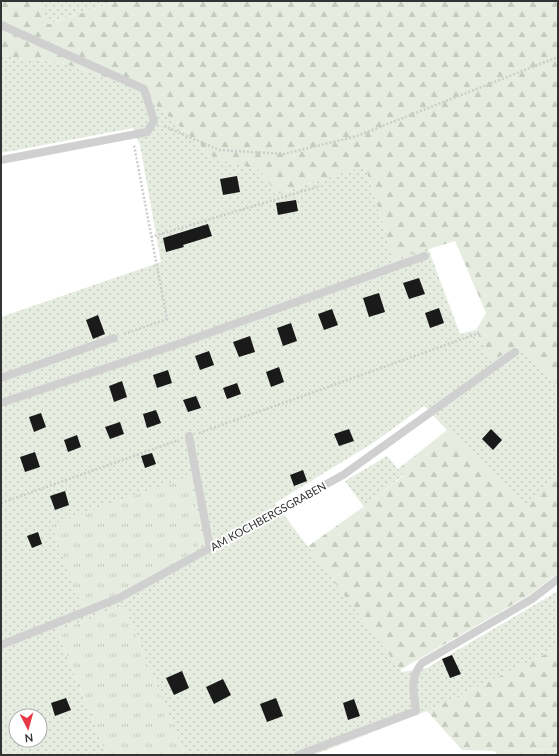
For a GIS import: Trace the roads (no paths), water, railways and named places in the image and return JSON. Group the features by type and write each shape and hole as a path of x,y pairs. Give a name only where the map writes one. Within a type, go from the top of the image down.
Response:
{"lane":[{"path":"1,25 144,89 154,121 147,132 1,160"},
{"path":"1,403 181,343 425,256"},
{"path":"1,378 114,338"},
{"name":"AM KOCHBERGSGRABEN","path":"1,645 119,598 343,475 515,352"},
{"path":"189,436 210,548"},
{"path":"298,755 416,711 412,680 415,670 422,663 532,599 558,579"}]}
